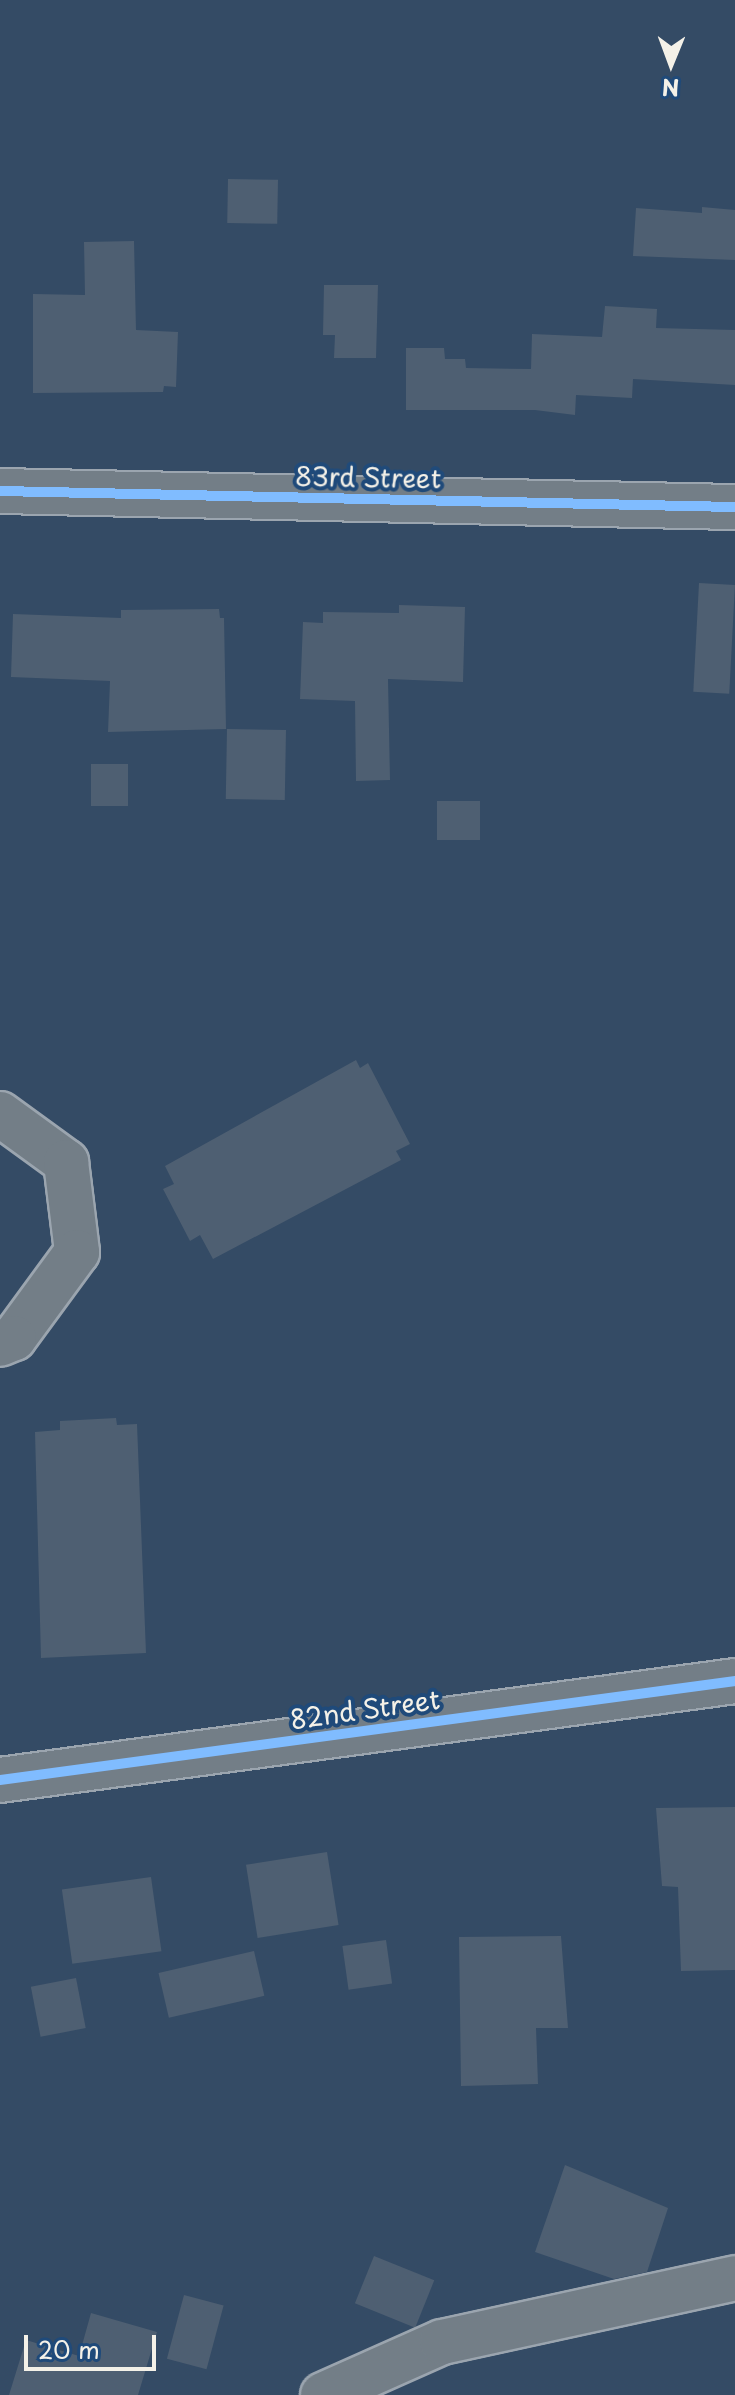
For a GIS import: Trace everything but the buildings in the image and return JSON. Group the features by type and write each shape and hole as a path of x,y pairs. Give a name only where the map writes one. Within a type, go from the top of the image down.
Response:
{"street":[{"name":"83rd Street","path":"0,491 735,507"},
{"path":"0,1114 66,1162 77,1252 14,1338 0,1344"},
{"name":"82nd Street","path":"0,1780 735,1681"},
{"path":"323,2395 442,2342 735,2278"}],"cycle path":[{"path":"0,491 735,507"},
{"path":"0,1780 735,1681"}]}
